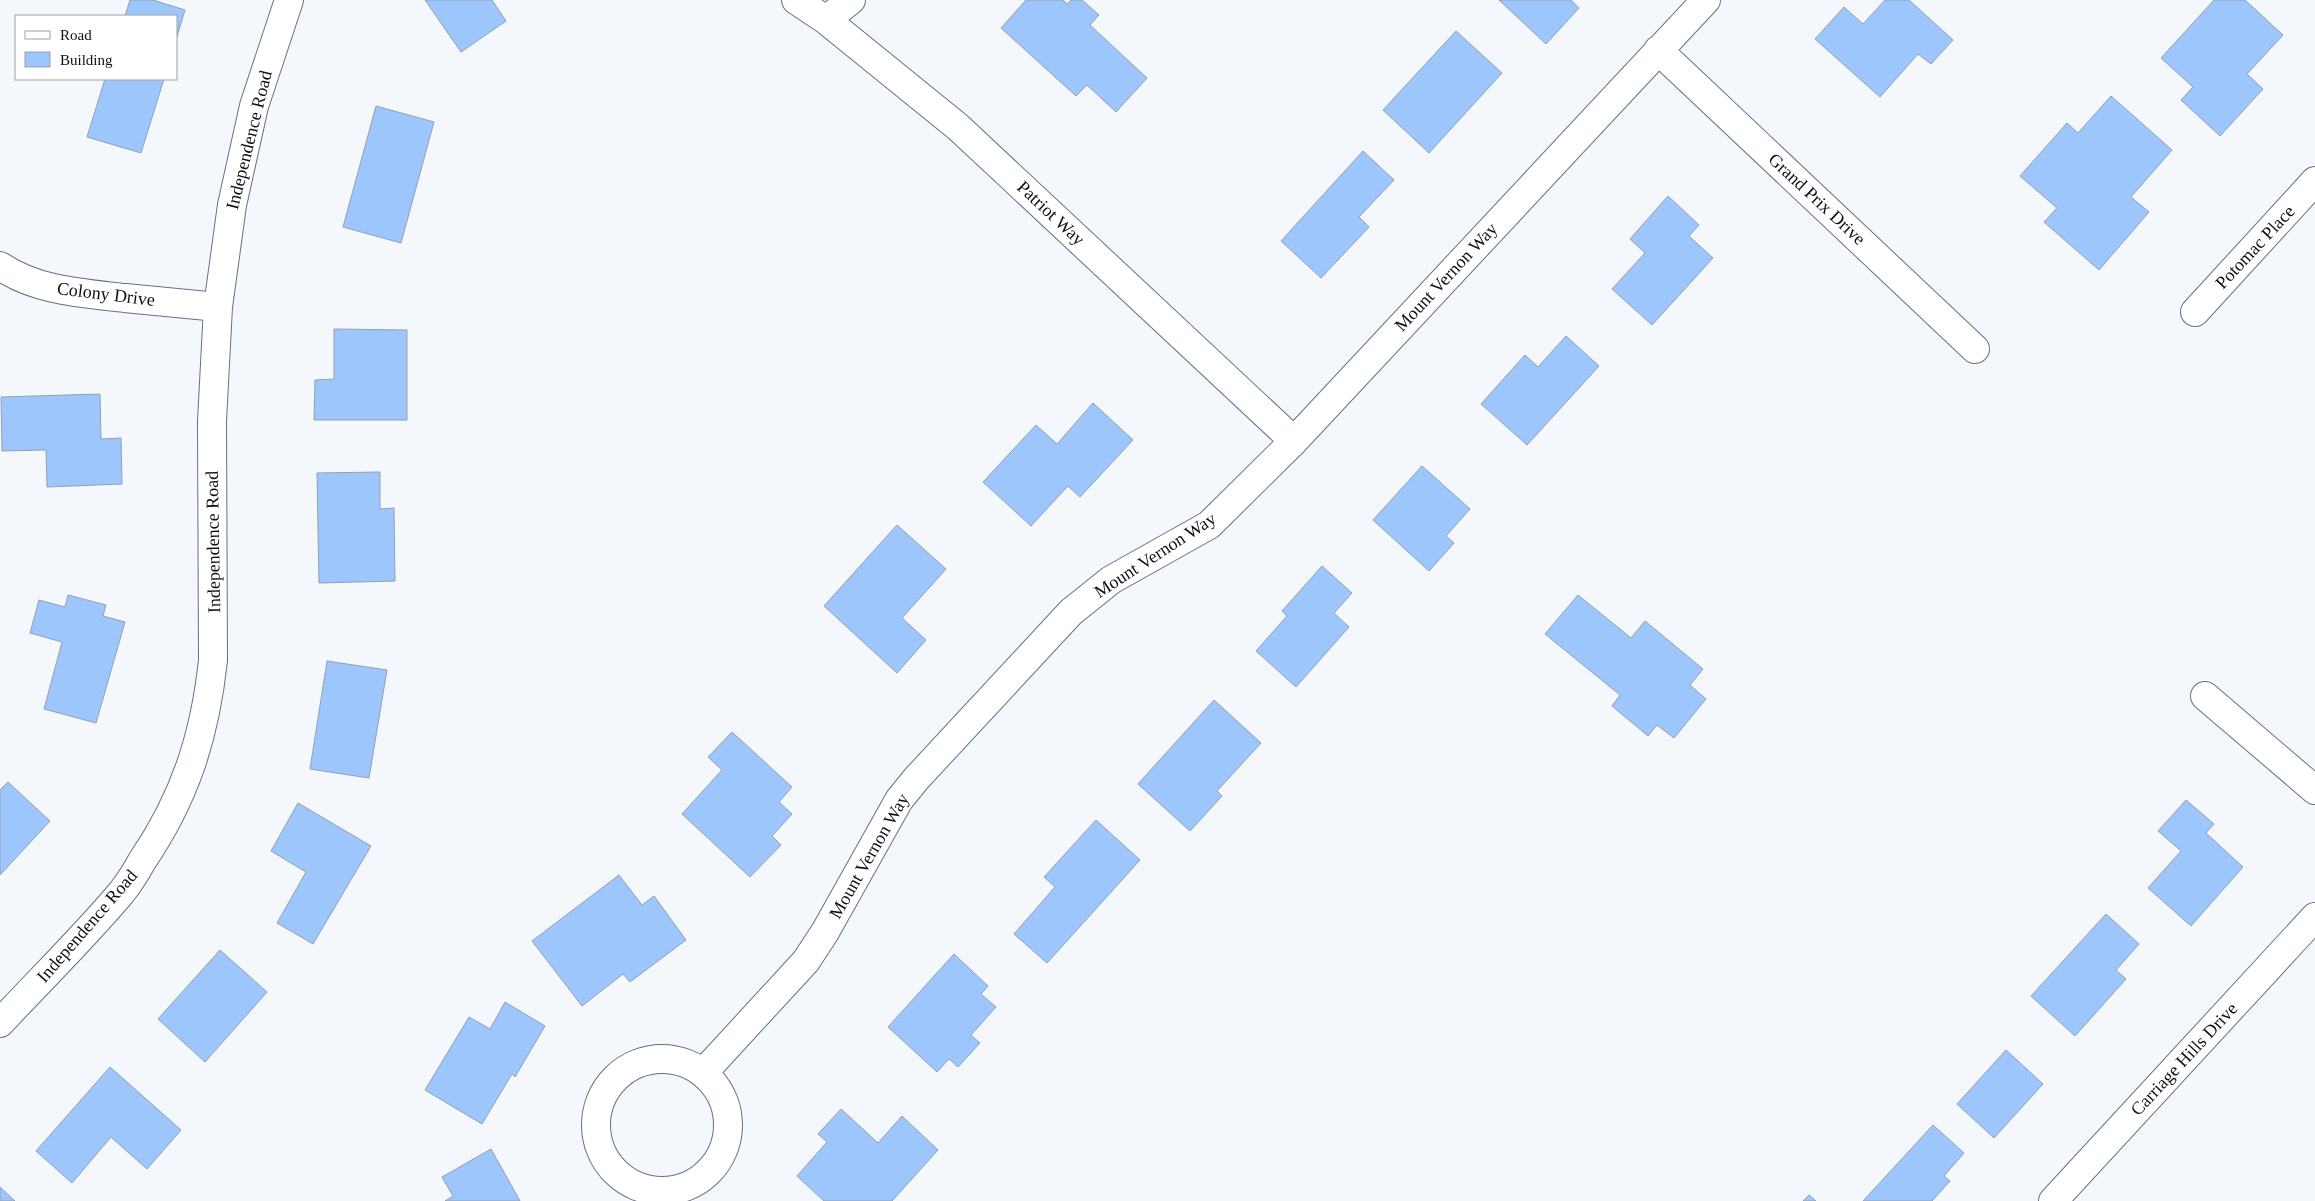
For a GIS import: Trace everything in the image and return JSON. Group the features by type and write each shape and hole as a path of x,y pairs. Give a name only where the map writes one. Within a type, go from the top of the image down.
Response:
{"street":[{"name":"Independence Road","path":"0,1023 122,892 162,832 179,800 192,766 209,697 214,660 212,421 218,307 232,205 254,106 289,0"},
{"name":"Patriot Way","path":"796,0 826,20 958,127 1294,441"},
{"path":"826,20 851,0"},
{"name":"Mount Vernon Way","path":"703,1073 806,961 899,800 916,779 1072,612 1111,580 1210,525 1294,441 1706,0"},
{"name":"Grand Prix Drive","path":"1658,50 1975,349"},
{"name":"Potomac Place","path":"2195,312 2315,181"},
{"name":"Colony Drive","path":"0,266 14,275 53,288 79,293 218,307"},
{"path":"2205,696 2315,790"},
{"name":"Carriage Hills Drive","path":"2053,1201 2315,917"},
{"path":"664,1059 685,1063 703,1073 718,1091 727,1112 728,1135 720,1157 706,1175 686,1187 664,1192 641,1189 620,1178 606,1162 598,1143 596,1123 599,1102 610,1085 625,1070 651,1061 664,1059"}],"building":[{"path":"130,0 153,0 185,10 178,33 178,15 125,15"},
{"path":"425,0 492,0 506,21 461,52"},
{"path":"1026,0 1063,0 1067,4 1071,0 1082,0 1099,15 1090,25 1147,78 1116,112 1087,85 1076,96 1001,28"},
{"path":"1499,0 1571,0 1579,8 1546,44"},
{"path":"1885,0 1909,0 1953,40 1931,64 1918,54 1880,97 1815,39 1844,7 1863,24"},
{"path":"2214,0 2245,0 2283,35 2247,74 2263,89 2220,136 2181,100 2193,87 2161,58"},
{"path":"1456,31 1502,73 1429,153 1383,110"},
{"path":"105,80 164,80 141,153 87,137"},
{"path":"2111,96 2172,150 2131,197 2149,212 2099,270 2044,222 2057,208 2020,176 2067,123 2078,133"},
{"path":"376,106 434,122 401,243 343,227"},
{"path":"1363,151 1394,180 1359,217 1369,227 1321,278 1281,241"},
{"path":"1668,196 1699,225 1689,236 1713,258 1652,325 1612,289 1645,253 1630,239"},
{"path":"334,329 407,330 407,420 314,420 315,380 334,379"},
{"path":"1566,336 1599,366 1527,445 1481,404 1525,355 1538,367"},
{"path":"100,394 101,439 121,438 122,484 47,487 46,450 2,451 1,397"},
{"path":"1093,403 1133,440 1080,497 1068,486 1031,526 983,482 1036,425 1057,444"},
{"path":"1422,466 1470,509 1446,536 1454,543 1429,571 1373,520"},
{"path":"380,472 380,509 394,508 395,581 319,583 317,473"},
{"path":"897,525 946,569 902,618 926,640 897,673 824,606"},
{"path":"1322,566 1352,593 1334,613 1349,627 1296,687 1256,651 1287,616 1282,611"},
{"path":"68,595 106,605 103,616 125,622 96,723 44,709 62,642 30,633 39,600 65,607"},
{"path":"1578,595 1631,638 1645,621 1703,669 1690,685 1706,699 1674,738 1657,725 1648,736 1612,706 1620,695 1545,634"},
{"path":"327,661 387,670 369,778 310,769"},
{"path":"1214,700 1261,743 1217,791 1222,796 1190,831 1138,784"},
{"path":"732,732 792,787 779,802 792,814 772,836 781,845 750,877 682,814 722,770 708,757"},
{"path":"8,782 50,821 0,875 0,790"},
{"path":"2186,800 2214,824 2206,833 2243,867 2191,926 2148,888 2181,851 2158,831"},
{"path":"298,803 371,846 313,944 277,923 306,872 271,851"},
{"path":"1096,820 1140,860 1047,963 1014,934 1055,887 1044,877"},
{"path":"619,875 642,905 654,896 686,940 630,982 623,974 582,1006 532,941"},
{"path":"2106,914 2139,944 2116,970 2126,979 2075,1036 2031,996"},
{"path":"220,950 267,992 205,1062 158,1019"},
{"path":"954,954 988,986 981,994 996,1007 971,1035 980,1043 958,1067 949,1059 937,1072 888,1027"},
{"path":"505,1002 545,1026 515,1077 512,1074 482,1124 425,1090 469,1017 490,1029"},
{"path":"2006,1050 2043,1084 1994,1138 1957,1104"},
{"path":"110,1067 181,1130 147,1169 111,1137 72,1183 36,1151"},
{"path":"841,1109 878,1143 902,1116 938,1150 892,1201 824,1201 797,1176 827,1142 818,1134"},
{"path":"1933,1125 1964,1153 1944,1176 1950,1181 1932,1201 1863,1201"},
{"path":"491,1149 520,1201 445,1201 453,1196 442,1177"},
{"path":"0,1187 15,1201 0,1201"},
{"path":"1809,1195 1816,1201 1803,1201"}]}
